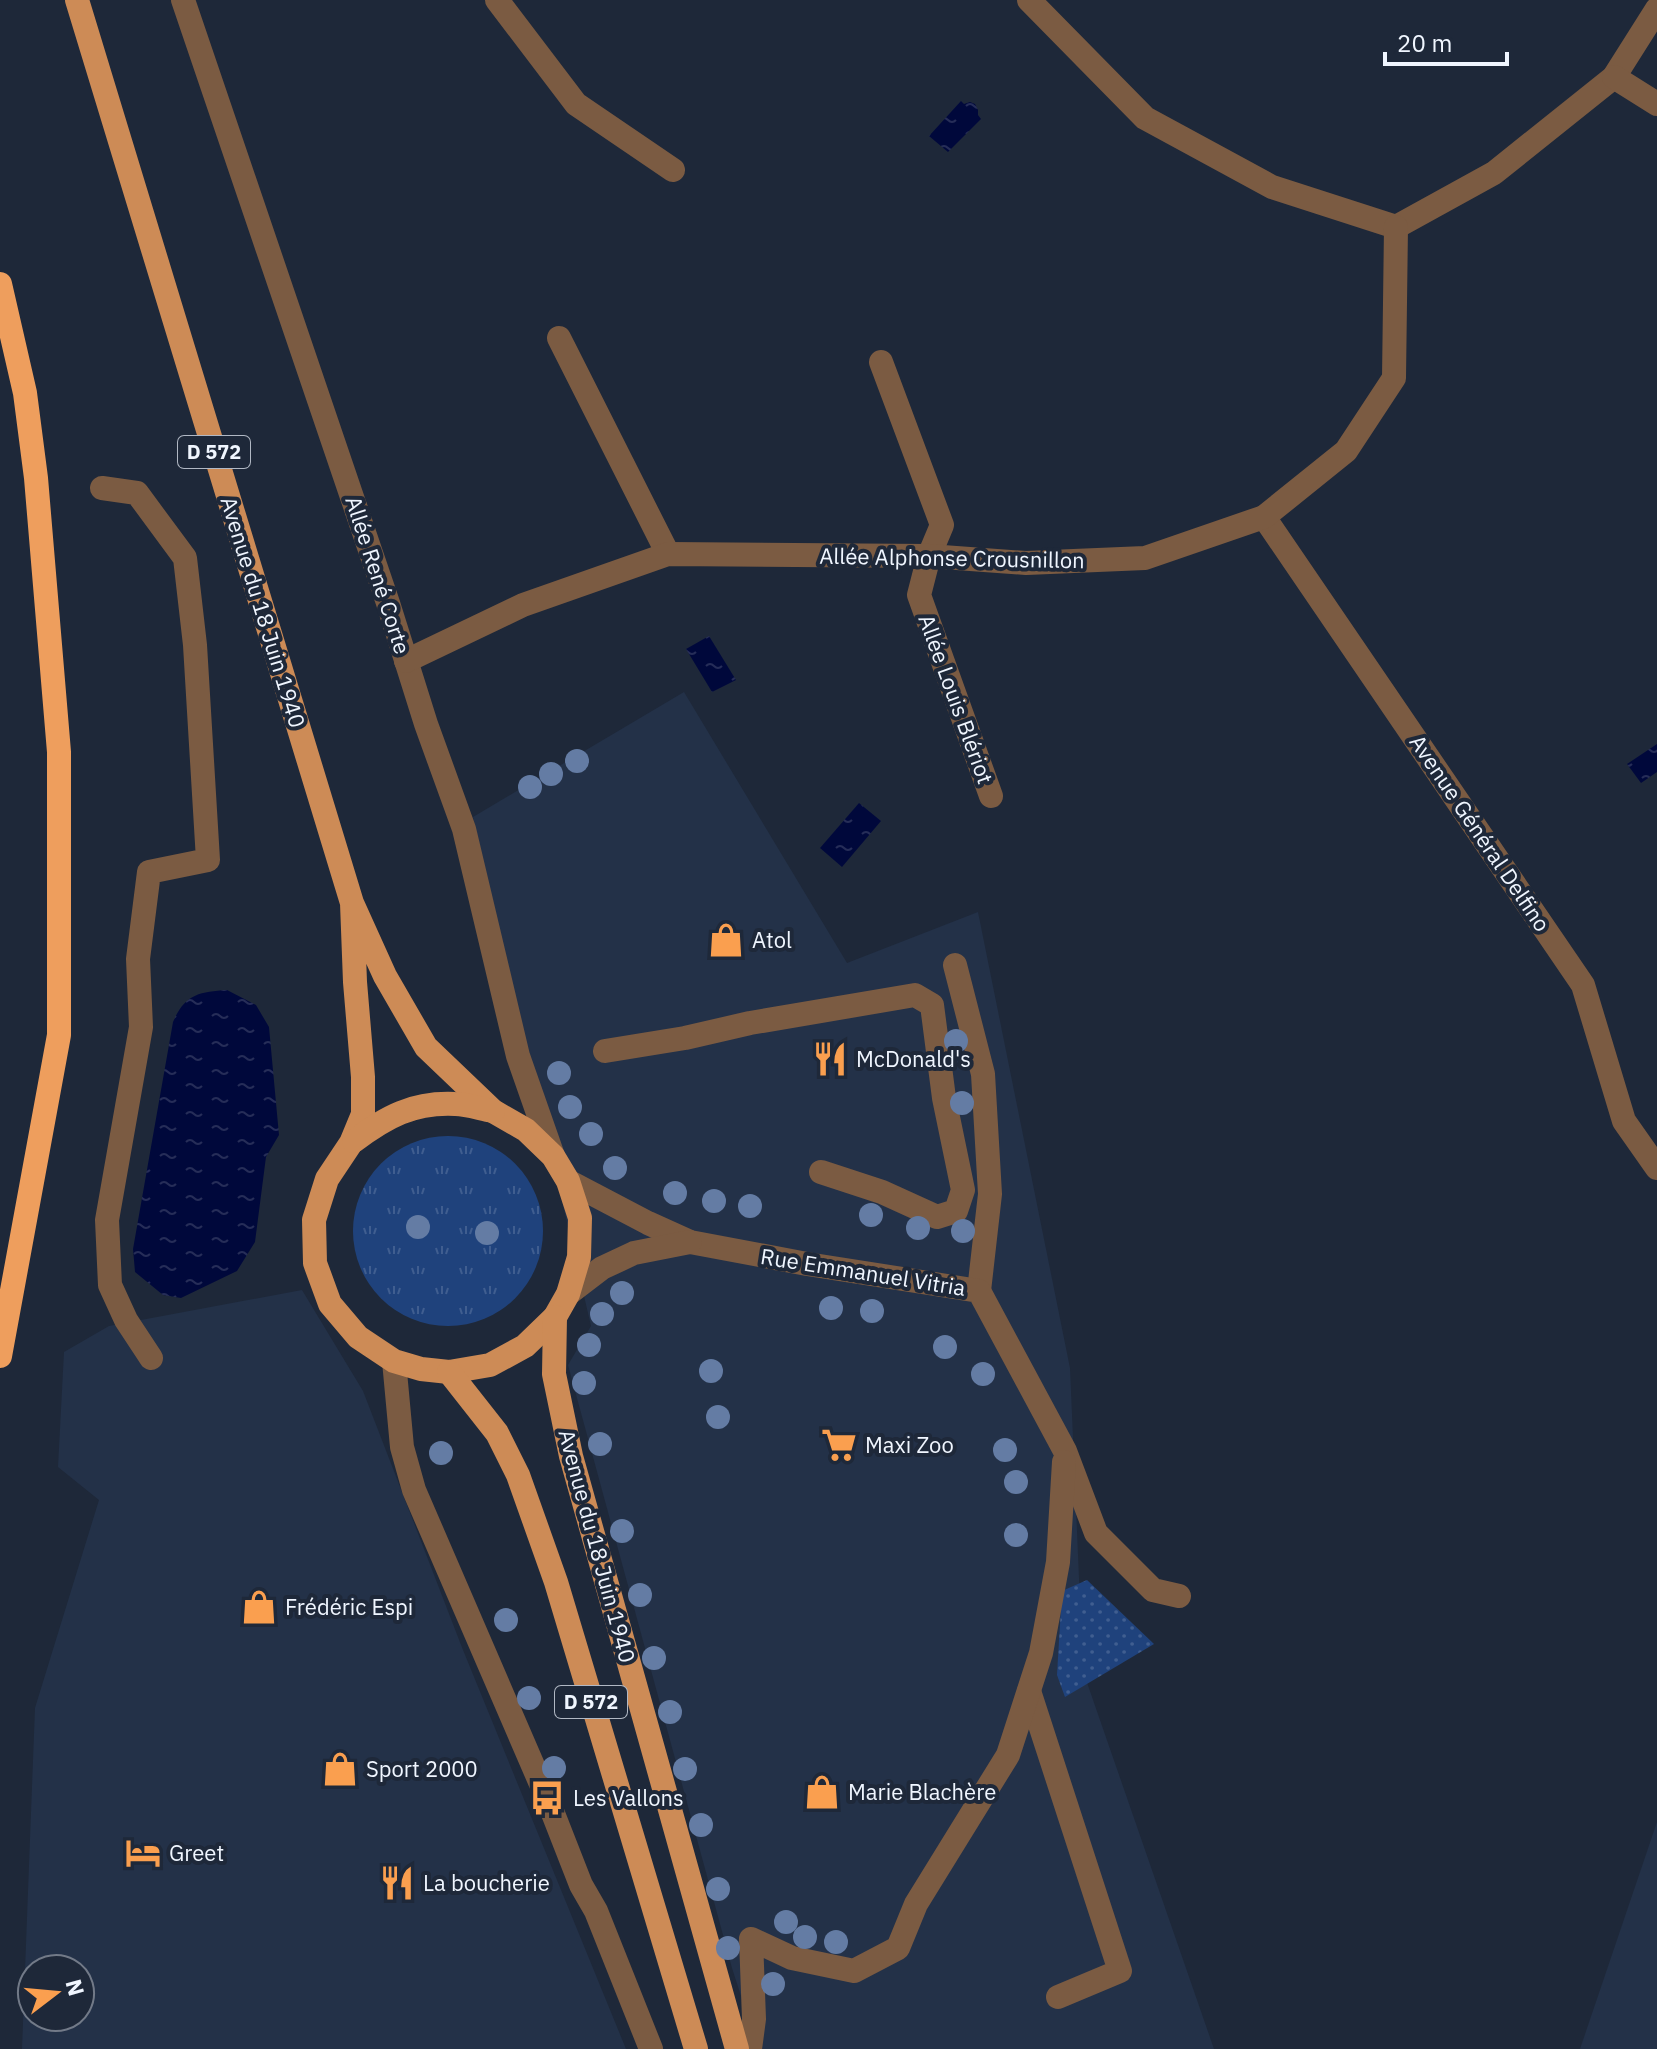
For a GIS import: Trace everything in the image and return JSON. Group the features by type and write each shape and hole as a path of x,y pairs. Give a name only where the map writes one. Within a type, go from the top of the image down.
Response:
{"highway":[{"path":"0,284 25,393 36,478 59,752 59,1035 0,1356"}],"main road":[{"name":"Avenue du 18 Juin 1940","path":"77,0 352,903 385,976 426,1047 493,1111 526,1130 553,1156 568,1181 580,1218 579,1257 568,1294 555,1317 525,1346 490,1365 449,1372 421,1369 394,1361 358,1337 330,1304 315,1263 314,1220 318,1206 327,1179 351,1143 363,1114 352,903"},
{"name":"Avenue du 18 Juin 1940","path":"351,1143 382,1120 418,1106 456,1103 493,1111"},
{"name":"Avenue du 18 Juin 1940","path":"555,1317 554,1374 571,1456 737,2049"},
{"name":"D 572","path":"449,1372 497,1433 518,1475 556,1582 696,2049"}],"street":[{"name":"Allée René Corte","path":"183,0 464,829 518,1056 553,1156"},
{"path":"497,0 576,104 673,170"},
{"path":"1029,0 1145,118 1272,187 1396,227 1494,173 1614,77 1657,9"},
{"path":"1614,77 1657,104"},
{"name":"Allée Alphonse Crousnillon","path":"406,661 523,605 668,554 929,556 1026,563 1145,558 1264,517 1346,451 1394,378 1396,227"},
{"path":"559,338 668,554"},
{"name":"Allée Louis Blériot","path":"881,362 942,525 929,556 919,595 991,796"},
{"path":"102,488 137,493 185,558 195,645 208,860 149,872 138,959 141,1027 107,1220 110,1285 126,1320 151,1358"},
{"name":"Avenue Général Delfino","path":"1264,517 1583,985 1624,1121 1657,1168"},
{"path":"955,965 983,1074 990,1194 979,1291"},
{"path":"605,1051 915,995 932,1005 944,1098 963,1190 956,1211 937,1217 882,1192 821,1172"},
{"path":"568,1181 690,1242"},
{"path":"568,1294 602,1268 634,1253 690,1242"},
{"name":"Rue Emmanuel Vitria","path":"690,1242 979,1291 1065,1451 1096,1533 1153,1590 1179,1596"},
{"path":"394,1361 402,1447 414,1490 547,1798 581,1885 596,1911 651,2049"},
{"path":"750,2049 754,2019 751,1939 792,1958 854,1971 898,1948 916,1904 1008,1755 1041,1653 1058,1562 1065,1451"},
{"path":"1029,1691 1120,1971 1058,1997"}],"shaded area":[{"path":"684,692 847,963 978,912 1070,1368 1083,1671 1214,2049 758,2049 732,1968 568,1365 591,1326 473,817"},
{"path":"302,1290 363,1391 463,1650 626,2049 22,2049 23,2033 96,2033 96,1953 26,1953 35,1708 99,1500 58,1467 64,1352 109,1326"},
{"path":"1657,1822 1657,2049 1580,2049"}],"green space":[{"path":"448,1136 484,1143 515,1164 536,1195 543,1231 536,1267 515,1298 484,1319 448,1326 412,1319 381,1298 360,1267 353,1231 360,1195 381,1164 412,1143"},
{"path":"1087,1580 1154,1644 1065,1697 1057,1675 1062,1591"}],"water":[{"path":"961,101 975,104 981,119 948,152 929,136"},
{"path":"709,636 736,680 712,692 686,649"},
{"path":"1657,744 1657,772 1641,783 1627,764"},
{"path":"859,803 881,821 842,867 820,848"},
{"path":"227,990 256,1005 269,1027 279,1135 266,1157 255,1242 237,1271 181,1298 163,1295 135,1272 133,1249 173,1022 183,1005 194,996"}],"place":[{"name":"Atol","path":"726,940"},
{"name":"McDonald's","path":"830,1059"},
{"name":"Maxi Zoo","path":"839,1445"},
{"name":"Frédéric Espi","path":"259,1607"},
{"name":"Sport 2000","path":"340,1769"},
{"name":"Marie Blachère","path":"822,1792"},
{"name":"Les Vallons","path":"547,1798"},
{"name":"Greet","path":"143,1853"},
{"name":"La boucherie","path":"397,1883"}]}
